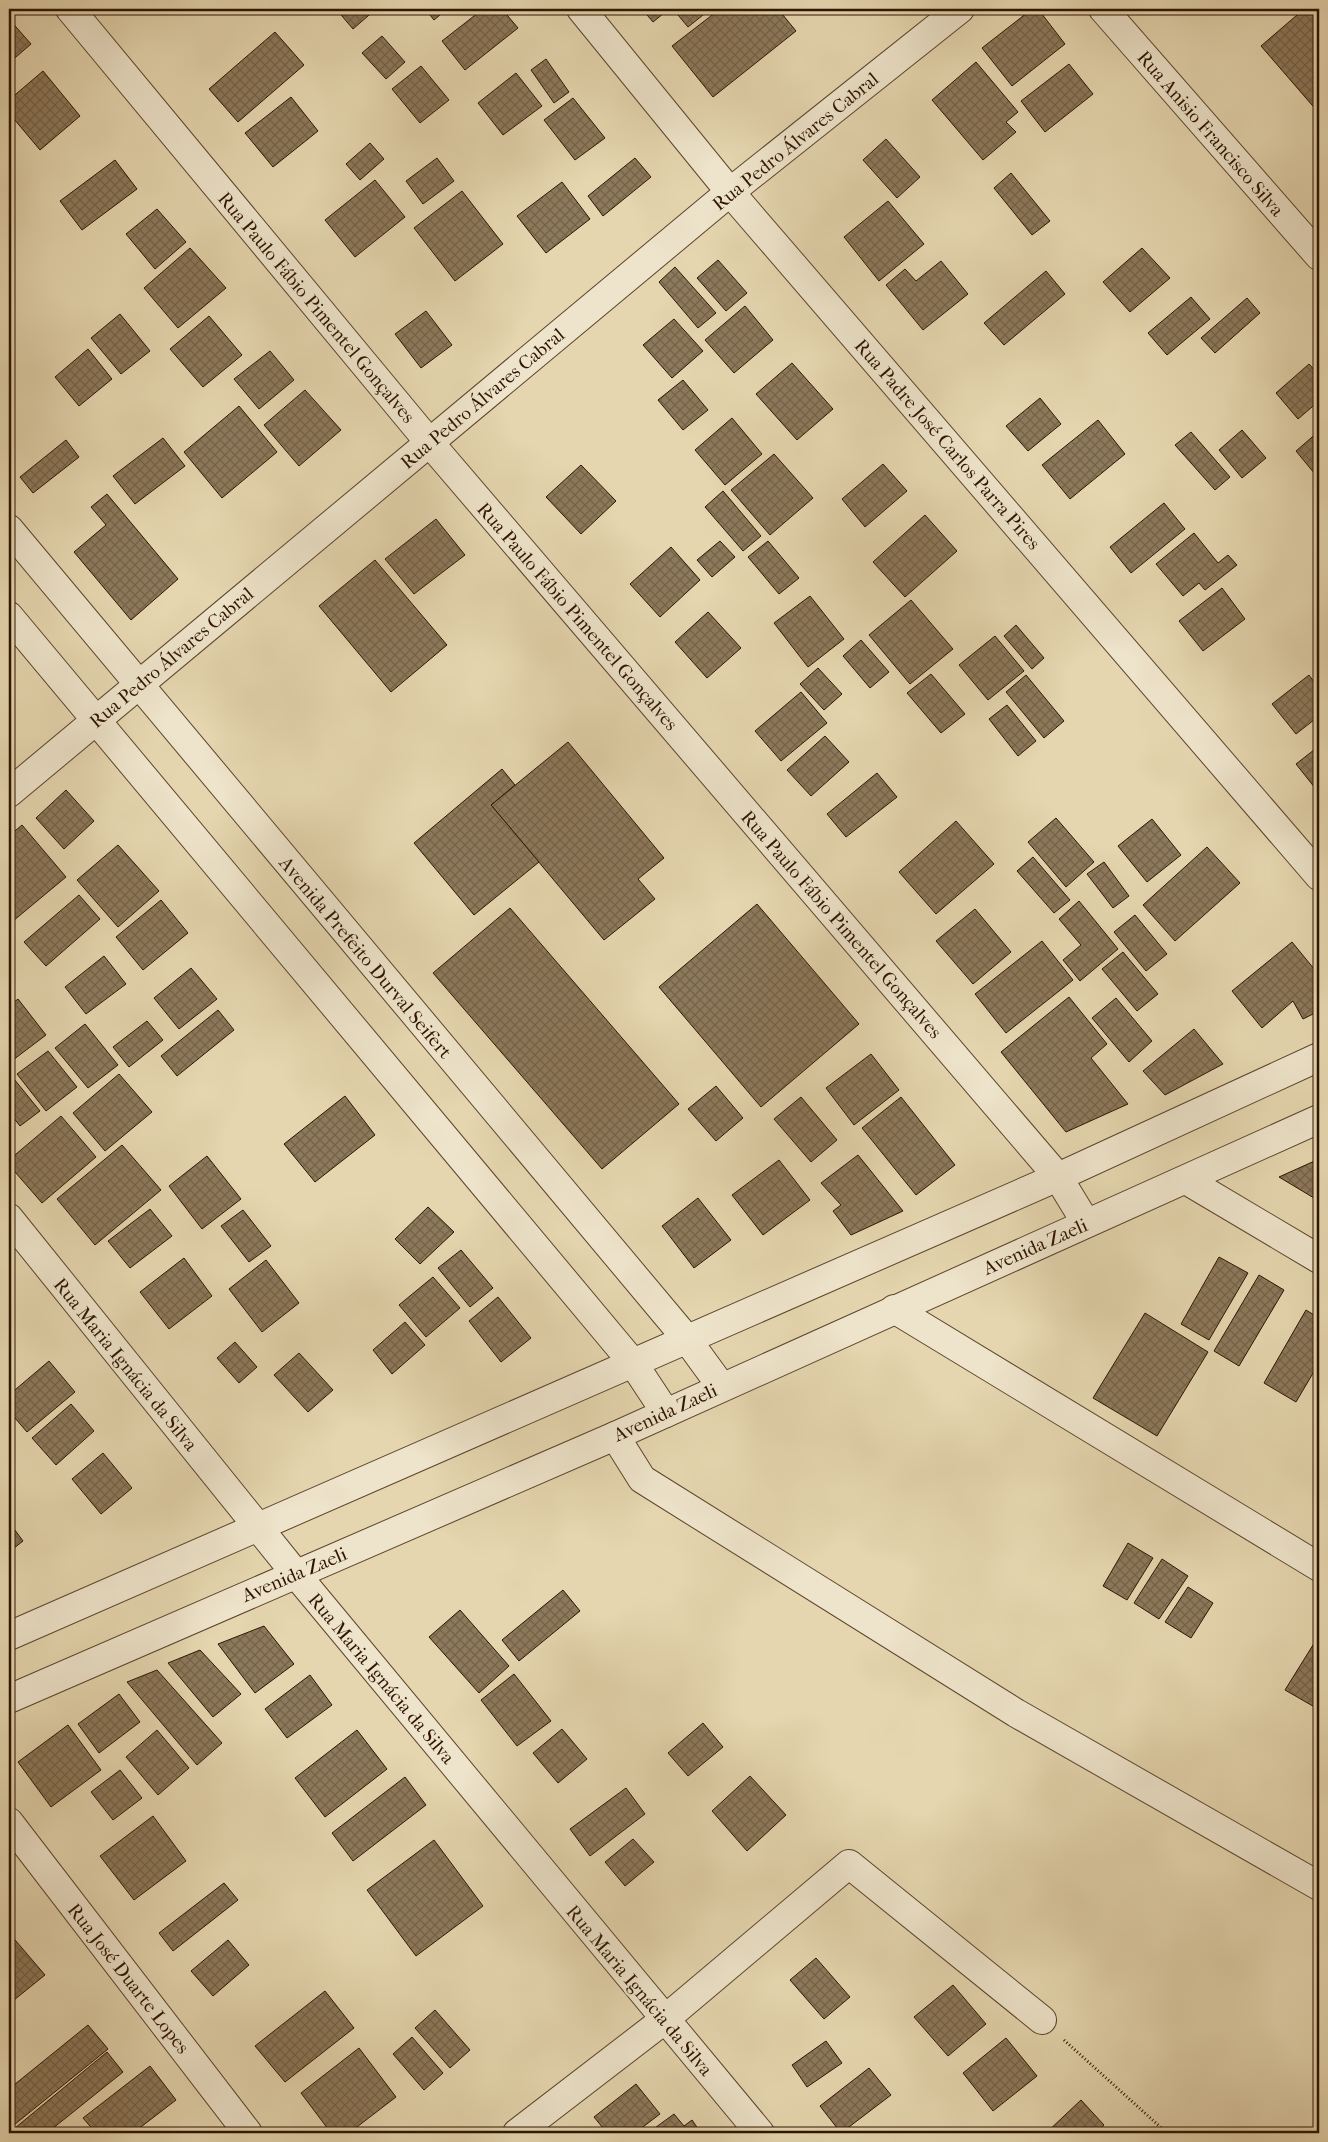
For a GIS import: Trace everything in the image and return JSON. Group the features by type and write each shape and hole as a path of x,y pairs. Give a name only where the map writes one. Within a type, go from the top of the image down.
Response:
{"street":[{"name":"Rua Paulo Fábio Pimentel Gonçalves","path":"70,9 429,442 1058,1177 1086,1223"},
{"name":"Rua Padre José Carlos Parra Pires","path":"581,9 730,192 1319,876"},
{"name":"Rua Pedro Álvares Cabral","path":"9,793 730,192 960,9"},
{"name":"Rua Anisio Francisco Silva","path":"1103,9 1319,256"},
{"name":"Avenida Prefeito Durval Seifert","path":"9,529 686,1338 721,1386"},
{"path":"9,616 633,1364 666,1413"},
{"path":"9,1636 633,1364 686,1338 1058,1177 1319,1057"},
{"name":"Avenida Zaeli","path":"9,1699 295,1573 615,1436 721,1386 1319,1119"},
{"path":"1186,1180 1319,1259"},
{"name":"Rua Maria Ignácia da Silva","path":"9,1218 295,1573 664,2020 760,2133"},
{"path":"894,1309 1319,1567"},
{"path":"615,1436 642,1478 1016,1713 1319,1886"},
{"name":"Rua José Duarte Lopes","path":"9,1822 248,2133"},
{"path":"517,2133 664,2020 849,1864 1042,2020"}],"path":[{"path":"1042,2020 1167,2133"}],"building":[{"path":"336,9 376,9 353,29"},
{"path":"425,9 447,9 434,20"},
{"path":"483,9 502,9 518,28 465,70 442,41"},
{"path":"642,9 669,9 653,22"},
{"path":"673,9 706,9 708,11 688,27"},
{"path":"720,9 778,9 796,31 713,97 672,46"},
{"path":"1032,9 1038,9 1065,44 1012,86 982,48"},
{"path":"1304,9 1319,9 1318,112 1261,46"},
{"path":"9,19 31,44 9,63"},
{"path":"275,32 304,65 238,122 209,89"},
{"path":"382,36 405,62 386,79 362,53"},
{"path":"546,59 569,92 554,103 531,70"},
{"path":"976,62 1018,112 1006,122 1016,132 983,160 932,100"},
{"path":"1069,64 1093,94 1045,132 1021,101"},
{"path":"421,66 449,100 420,123 392,89"},
{"path":"43,71 80,116 40,150 9,113 9,100"},
{"path":"516,73 542,106 503,135 478,103"},
{"path":"291,97 318,131 273,167 245,133"},
{"path":"573,98 605,138 575,160 544,120"},
{"path":"886,139 920,177 897,198 863,160"},
{"path":"370,143 384,159 360,180 346,164"},
{"path":"437,158 454,181 423,204 406,181"},
{"path":"635,158 651,177 603,216 588,196"},
{"path":"115,160 137,189 82,230 60,201"},
{"path":"1011,173 1050,221 1032,235 994,188"},
{"path":"375,180 405,217 355,257 325,220"},
{"path":"562,182 590,219 546,253 517,216"},
{"path":"462,191 503,244 455,281 414,228"},
{"path":"888,201 924,244 879,281 844,237"},
{"path":"157,209 186,242 155,269 126,234"},
{"path":"190,248 226,288 178,328 144,288"},
{"path":"1142,248 1170,278 1130,312 1103,282"},
{"path":"718,260 747,293 726,311 697,278"},
{"path":"941,261 968,294 923,330 886,285 905,269 916,281"},
{"path":"675,267 716,313 698,328 659,282"},
{"path":"1046,271 1065,294 1004,345 984,323"},
{"path":"1191,297 1210,319 1167,355 1148,333"},
{"path":"1247,298 1260,313 1215,353 1201,338"},
{"path":"745,306 773,340 734,373 705,340"},
{"path":"426,311 452,345 421,368 395,334"},
{"path":"120,314 150,351 121,374 91,338"},
{"path":"209,316 242,355 203,387 170,349"},
{"path":"674,319 703,351 672,378 643,345"},
{"path":"88,349 112,379 79,406 55,377"},
{"path":"270,351 294,380 259,409 234,379"},
{"path":"792,363 833,409 797,440 756,394"},
{"path":"1309,364 1319,375 1319,401 1298,419 1276,393"},
{"path":"683,380 708,410 683,430 658,400"},
{"path":"305,390 341,430 299,466 264,425"},
{"path":"1040,398 1061,424 1028,451 1006,426"},
{"path":"239,406 277,452 222,498 184,452"},
{"path":"732,418 762,454 725,485 695,450"},
{"path":"1098,420 1125,454 1070,499 1042,465"},
{"path":"1242,430 1266,458 1242,478 1219,450"},
{"path":"1319,431 1319,479 1296,451"},
{"path":"1191,432 1230,477 1215,490 1175,445"},
{"path":"163,438 185,466 135,504 113,476"},
{"path":"66,440 79,457 33,493 20,477"},
{"path":"774,454 813,498 770,535 731,490"},
{"path":"883,464 907,491 865,527 842,499"},
{"path":"581,465 616,501 581,534 546,497"},
{"path":"723,491 761,536 743,551 705,507"},
{"path":"107,494 178,579 131,620 74,552 106,525 91,507"},
{"path":"1164,503 1185,529 1131,573 1110,547"},
{"path":"925,515 957,551 905,597 873,562"},
{"path":"436,519 465,555 414,594 385,559"},
{"path":"1194,533 1218,563 1228,555 1237,565 1205,590 1199,583 1183,596 1156,564"},
{"path":"720,541 735,557 712,577 697,560"},
{"path":"768,541 799,578 779,594 748,557"},
{"path":"671,547 700,580 660,617 630,584"},
{"path":"375,560 447,645 391,692 319,606"},
{"path":"1222,588 1245,619 1203,651 1179,621"},
{"path":"810,596 844,639 808,667 774,623"},
{"path":"911,600 953,649 910,684 869,635"},
{"path":"708,612 741,648 707,678 675,642"},
{"path":"1016,625 1044,658 1032,669 1004,636"},
{"path":"995,636 1024,671 988,700 959,665"},
{"path":"861,640 889,672 870,688 843,656"},
{"path":"818,668 842,694 824,710 800,684"},
{"path":"931,674 965,714 941,733 907,693"},
{"path":"1026,675 1064,721 1044,738 1006,692"},
{"path":"1309,675 1319,689 1319,716 1296,734 1272,704"},
{"path":"801,692 827,723 781,761 755,731"},
{"path":"1007,705 1036,741 1018,756 989,719"},
{"path":"825,736 849,762 811,796 787,770"},
{"path":"568,742 664,858 638,879 655,899 604,940 491,805"},
{"path":"1319,746 1319,793 1296,764"},
{"path":"502,769 515,785 491,805 539,862 474,915 414,843"},
{"path":"877,773 897,797 846,837 827,814"},
{"path":"66,790 94,821 64,849 36,818"},
{"path":"1056,818 1094,862 1066,887 1028,842"},
{"path":"1152,819 1181,855 1147,882 1118,846"},
{"path":"956,821 994,864 936,914 899,872"},
{"path":"22,825 66,877 13,921 9,916 9,836"},
{"path":"118,845 159,891 118,927 77,880"},
{"path":"1207,847 1240,883 1175,941 1143,905"},
{"path":"1033,857 1070,900 1054,913 1017,871"},
{"path":"1104,862 1129,896 1113,908 1087,874"},
{"path":"79,895 100,919 46,966 24,942"},
{"path":"161,900 188,933 143,970 116,937"},
{"path":"1079,901 1118,949 1080,981 1063,960 1081,945 1059,919"},
{"path":"757,904 859,1024 761,1107 659,987"},
{"path":"510,908 679,1104 602,1169 433,973"},
{"path":"975,909 1011,952 973,984 936,941"},
{"path":"1135,915 1167,954 1146,971 1114,932"},
{"path":"1042,941 1073,980 1006,1033 975,994"},
{"path":"1292,942 1319,975 1319,1011 1303,1019 1293,1001 1262,1028 1232,991"},
{"path":"1123,952 1158,994 1137,1011 1102,969"},
{"path":"104,956 126,984 86,1014 65,987"},
{"path":"191,968 217,999 179,1029 154,998"},
{"path":"1069,997 1107,1044 1091,1058 1128,1104 1066,1132 1001,1052"},
{"path":"1116,998 1152,1041 1129,1062 1092,1018"},
{"path":"18,999 46,1035 9,1063 9,1006"},
{"path":"218,1010 234,1030 177,1076 161,1056"},
{"path":"147,1021 163,1040 129,1067 113,1047"},
{"path":"85,1024 118,1065 88,1088 55,1048"},
{"path":"1194,1029 1223,1064 1165,1095 1143,1071"},
{"path":"48,1051 77,1087 46,1111 17,1074"},
{"path":"871,1054 899,1090 854,1125 826,1088"},
{"path":"119,1074 152,1112 105,1151 73,1113"},
{"path":"14,1079 40,1111 20,1126 9,1112 9,1083"},
{"path":"716,1086 743,1118 716,1141 688,1109"},
{"path":"345,1096 375,1135 315,1182 284,1144"},
{"path":"801,1097 837,1140 811,1162 774,1119"},
{"path":"901,1097 955,1165 916,1195 862,1128"},
{"path":"61,1116 96,1157 42,1203 9,1165 9,1160"},
{"path":"122,1145 161,1190 95,1245 57,1199"},
{"path":"858,1155 903,1211 851,1235 833,1211 841,1205 821,1183"},
{"path":"207,1156 241,1199 202,1229 169,1186"},
{"path":"1319,1159 1319,1201 1279,1177"},
{"path":"779,1160 810,1200 763,1235 732,1195"},
{"path":"698,1198 731,1240 694,1268 662,1226"},
{"path":"428,1207 454,1232 420,1264 395,1239"},
{"path":"150,1209 172,1236 130,1268 108,1241"},
{"path":"243,1210 271,1246 249,1262 221,1226"},
{"path":"461,1250 493,1288 470,1307 438,1268"},
{"path":"1219,1257 1248,1273 1209,1340 1181,1324"},
{"path":"184,1258 212,1296 169,1329 140,1292"},
{"path":"266,1260 299,1303 262,1332 229,1289"},
{"path":"1259,1275 1284,1290 1239,1366 1214,1351"},
{"path":"433,1277 460,1308 426,1337 399,1305"},
{"path":"498,1297 531,1338 501,1362 469,1321"},
{"path":"1306,1310 1319,1318 1319,1363 1296,1402 1264,1383"},
{"path":"1145,1313 1208,1352 1157,1436 1093,1398"},
{"path":"405,1322 425,1345 392,1374 373,1350"},
{"path":"235,1342 257,1367 239,1383 217,1358"},
{"path":"299,1353 333,1390 308,1412 274,1375"},
{"path":"49,1361 75,1392 27,1432 9,1411 9,1395"},
{"path":"71,1404 94,1431 56,1465 32,1438"},
{"path":"103,1453 132,1488 101,1514 72,1479"},
{"path":"9,1522 23,1541 9,1552"},
{"path":"1128,1543 1153,1558 1127,1600 1103,1586"},
{"path":"1162,1559 1188,1576 1159,1619 1134,1603"},
{"path":"1188,1587 1213,1603 1191,1638 1165,1622"},
{"path":"563,1590 580,1611 519,1661 502,1640"},
{"path":"460,1610 509,1666 479,1693 429,1637"},
{"path":"264,1626 294,1664 255,1693 218,1644"},
{"path":"1319,1638 1318,1709 1285,1690"},
{"path":"200,1650 241,1694 213,1717 168,1663"},
{"path":"157,1670 222,1743 197,1765 127,1682"},
{"path":"514,1674 551,1721 517,1746 481,1700"},
{"path":"310,1675 332,1705 287,1738 265,1709"},
{"path":"119,1694 140,1722 99,1753 78,1724"},
{"path":"703,1723 723,1747 688,1776 668,1753"},
{"path":"68,1725 101,1770 51,1807 18,1762"},
{"path":"562,1729 587,1759 558,1783 533,1753"},
{"path":"157,1730 189,1768 158,1795 126,1757"},
{"path":"357,1730 387,1769 325,1817 295,1778"},
{"path":"120,1770 142,1798 113,1820 91,1792"},
{"path":"750,1776 786,1815 747,1851 712,1811"},
{"path":"405,1777 426,1805 353,1861 332,1833"},
{"path":"626,1788 645,1814 590,1856 570,1829"},
{"path":"153,1816 186,1861 134,1900 100,1856"},
{"path":"633,1839 654,1862 625,1886 605,1862"},
{"path":"434,1840 483,1906 416,1956 367,1890"},
{"path":"224,1883 238,1900 173,1951 159,1933"},
{"path":"9,1935 45,1975 9,2004"},
{"path":"228,1940 249,1965 213,1996 191,1971"},
{"path":"816,1958 850,1997 824,2019 790,1980"},
{"path":"953,1985 986,2024 948,2056 914,2017"},
{"path":"325,1991 354,2028 285,2082 255,2046"},
{"path":"435,2010 470,2050 450,2068 415,2028"},
{"path":"88,2025 108,2049 9,2129 9,2089"},
{"path":"412,2037 443,2073 424,2090 393,2054"},
{"path":"1006,2038 1037,2076 993,2111 963,2073"},
{"path":"826,2041 842,2063 807,2087 792,2065"},
{"path":"359,2048 396,2097 349,2133 331,2133 301,2093"},
{"path":"107,2052 123,2072 47,2133 9,2133"},
{"path":"150,2066 176,2100 133,2133 96,2133 83,2118"},
{"path":"869,2068 891,2095 841,2133 820,2106"},
{"path":"636,2084 660,2114 635,2133 607,2133 594,2117"},
{"path":"1081,2100 1104,2125 1095,2133 1046,2133"},
{"path":"674,2114 684,2126 692,2120 701,2133 648,2133"}]}
